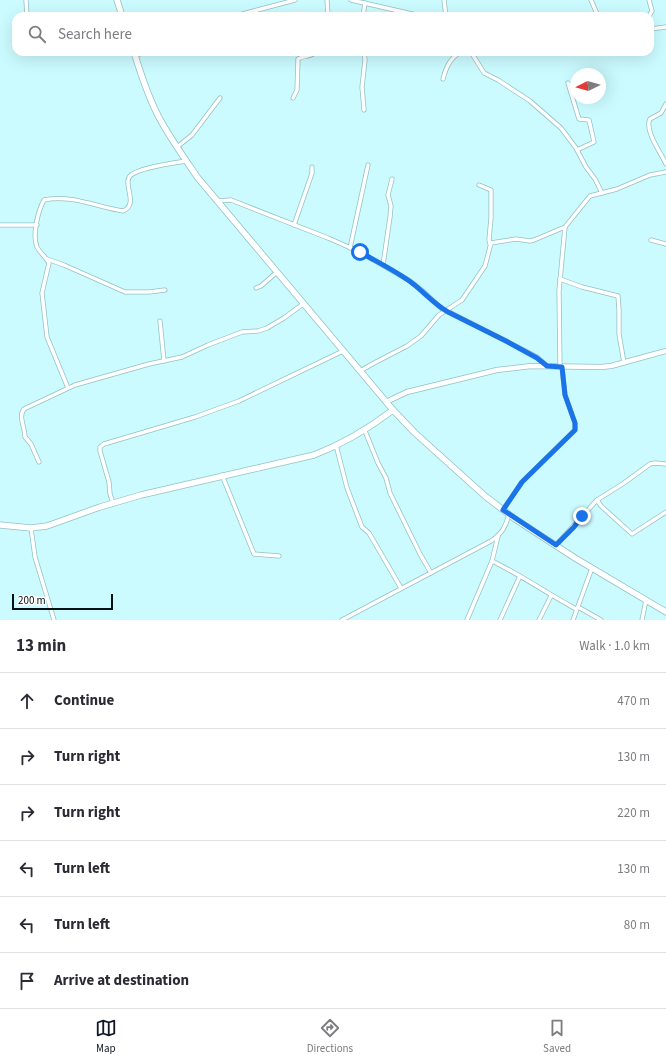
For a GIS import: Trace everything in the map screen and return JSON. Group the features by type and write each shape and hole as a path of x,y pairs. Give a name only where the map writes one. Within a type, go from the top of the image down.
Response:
{"main road":[{"path":"117,0 121,12"},
{"path":"136,56 160,120 186,161 217,201 393,410 415,433 479,491 503,510 592,568 666,612"},
{"path":"0,525 31,528 47,526 113,503 222,475 314,455 336,446 365,431 393,410"}],"street":[{"path":"26,0 27,12"},
{"path":"249,12 295,0"},
{"path":"327,0 328,12"},
{"path":"352,0 404,12"},
{"path":"444,0 446,12"},
{"path":"592,0 596,12"},
{"path":"648,0 651,12"},
{"path":"364,12 365,3"},
{"path":"654,28 666,27"},
{"path":"293,98 297,90 298,59 299,57 309,56"},
{"path":"364,56 362,88 364,110"},
{"path":"443,79 446,67 456,56"},
{"path":"473,56 484,73 503,83 530,101 562,128 595,179 602,193"},
{"path":"568,84 579,119 589,120 594,142 577,150"},
{"path":"177,147 192,135 220,98"},
{"path":"666,104 662,113 650,119 648,125 666,164"},
{"path":"68,388 47,336 42,293 49,263 41,253 35,236 40,206 44,200 51,198 67,198 123,211 127,209 130,204 128,179 130,175 145,169 186,161"},
{"path":"350,248 368,165"},
{"path":"294,225 312,173 312,167"},
{"path":"490,244 510,239 534,240 565,227 588,198 593,195 617,189 640,178 666,172"},
{"path":"383,265 391,206 388,195 392,179"},
{"path":"360,372 407,346 421,336 439,315 462,300 485,266 490,244 491,190 479,184"},
{"path":"217,201 231,200 350,248 410,281 445,311 506,341 537,358 547,366"},
{"path":"0,225 37,224"},
{"path":"503,510 522,482 575,430 575,423 565,395 561,367 558,305 565,227"},
{"path":"651,240 666,244"},
{"path":"46,259 64,265 125,292 165,290"},
{"path":"256,288 262,286 277,272"},
{"path":"560,279 582,287 618,296 619,334 624,363"},
{"path":"39,462 31,444 25,437 25,429 21,416 22,412 68,388 149,364 182,357 242,332 258,331 266,328 284,318 303,304"},
{"path":"160,320 164,360"},
{"path":"113,503 110,494 109,482 100,451 100,447 104,444 196,417 239,402 343,351"},
{"path":"386,402 407,392 497,370 531,366 590,368 611,366 666,351"},
{"path":"365,431 386,478 390,493 431,573"},
{"path":"336,446 347,488 362,527 369,533 401,588"},
{"path":"556,545 597,500 624,484 650,464 666,464"},
{"path":"222,475 254,554 279,556"},
{"path":"597,500 601,506 632,534 666,512"},
{"path":"342,620 498,536 504,530 509,514"},
{"path":"31,528 35,557 54,620"},
{"path":"467,620 492,561 498,536"},
{"path":"492,561 520,576 551,596 601,620"},
{"path":"573,620 592,568"},
{"path":"500,620 520,576"},
{"path":"539,620 551,596"},
{"path":"642,620 646,600"}],"route":[{"path":"360,252 410,281 441,308 448,312 490,332 537,358 547,366 562,367 565,395 575,423 575,430 555,451 528,475 516,489 503,510 556,545 574,527 582,516"}]}
